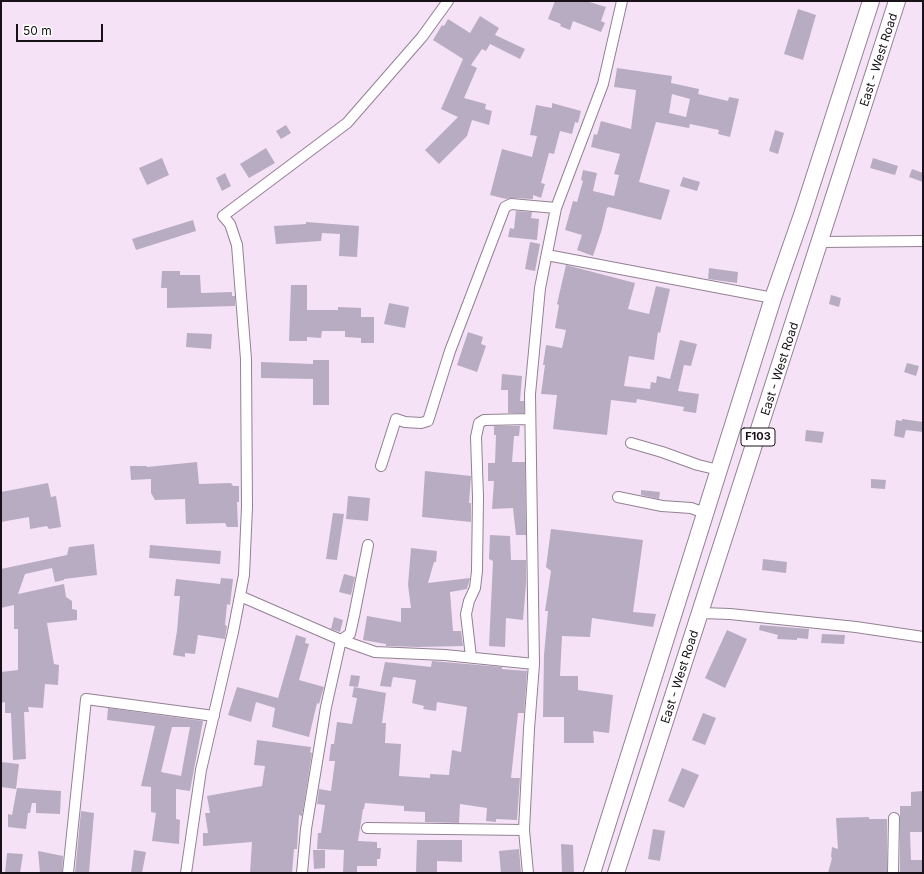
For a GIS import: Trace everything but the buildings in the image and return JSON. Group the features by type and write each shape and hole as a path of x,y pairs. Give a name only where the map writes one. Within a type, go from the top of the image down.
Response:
{"main road":[{"name":"East - West Road","path":"592,873 773,298 803,212 871,1"},
{"name":"East - West Road","path":"616,873 821,242 897,1"}],"street":[{"path":"186,873 201,770 244,575 247,507 246,359 237,245 230,224 223,216 347,123 422,37 448,1"},
{"path":"528,873 524,830 534,664 534,567 530,394 540,288 556,208 603,84 619,2"},
{"path":"381,466 396,419 405,422 421,423 428,421 450,351 506,207 511,204 556,208"},
{"path":"821,242 923,241"},
{"path":"547,255 773,298"},
{"path":"470,657 469,633 466,614 469,600 475,588 477,571 478,497 476,437 479,423 484,420 530,419"},
{"path":"631,443 662,452 698,466 719,470"},
{"path":"618,497 662,506 691,508 705,513"},
{"path":"302,873 306,829 326,707 341,640 350,634 368,545"},
{"path":"240,596 341,640 375,652 445,655 534,664"},
{"path":"701,613 730,614 856,627 923,637"},
{"path":"68,873 86,699 214,716"},
{"path":"893,873 894,818"},
{"path":"367,828 524,830"}]}
